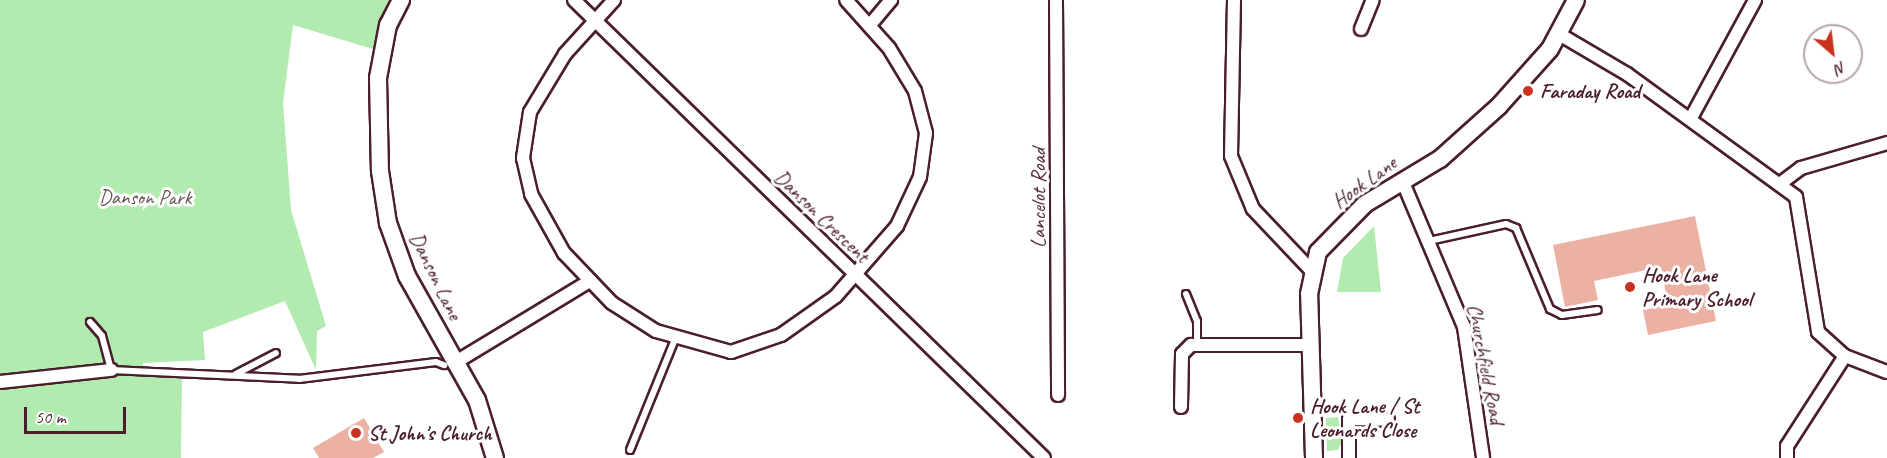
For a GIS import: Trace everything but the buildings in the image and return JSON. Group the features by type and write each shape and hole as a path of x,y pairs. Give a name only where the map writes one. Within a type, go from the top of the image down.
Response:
{"street":[{"name":"Danson Lane","path":"401,0 388,25 378,78 384,206 395,250 446,363 477,400 495,458"},
{"name":"Danson Crescent","path":"574,0 1044,458"},
{"path":"614,0 594,20 542,89 523,135 526,177 540,214 590,281 633,318 675,339 731,352 761,346 809,317 856,277 911,203 926,133 905,70 846,0"},
{"path":"870,26 891,0"},
{"name":"Lancelot Road","path":"1056,0 1058,395"},
{"path":"1234,0 1231,156 1253,209 1310,269 1314,458"},
{"path":"1361,29 1373,0"},
{"name":"Hook Lane","path":"1310,269 1337,229 1402,180 1440,159 1499,106 1559,34 1576,0"},
{"path":"1690,118 1755,0"},
{"path":"1559,34 1690,118 1781,183 1802,210 1818,332 1845,356 1887,372"},
{"path":"1781,183 1801,168 1887,143"},
{"name":"Churchfield Road","path":"1402,180 1464,327 1484,458"},
{"path":"446,363 590,281"},
{"path":"1181,407 1182,354 1197,345 1311,345"},
{"path":"1787,458 1787,446 1845,356"},
{"path":"0,382 111,370"},
{"path":"1349,458 1349,420 1388,420"}],"lane":[{"path":"1429,241 1506,224 1516,228 1550,309 1562,315 1598,310"},
{"path":"1186,294 1197,321 1197,345"},
{"path":"90,322 102,336 111,370 329,376 446,363"},
{"path":"630,450 675,339"},
{"path":"236,374 276,353"}],"green space":[{"name":"Danson Park","path":"0,0 388,0 373,49 293,25 283,103 291,210 326,326 317,331 316,370 285,301 203,332 205,360 143,363 143,375 182,378 181,458 0,458"},
{"path":"1374,226 1381,292 1337,292 1343,258"},
{"path":"1338,417 1342,442 1338,450 1327,451 1326,418"}],"place":[{"name":"Faraday Road","path":"1528,91"},
{"name":"Hook Lane Primary School","path":"1630,287"},
{"name":"Hook Lane / St Leonards Close","path":"1298,418"},
{"name":"St John's Church","path":"356,433"}]}
